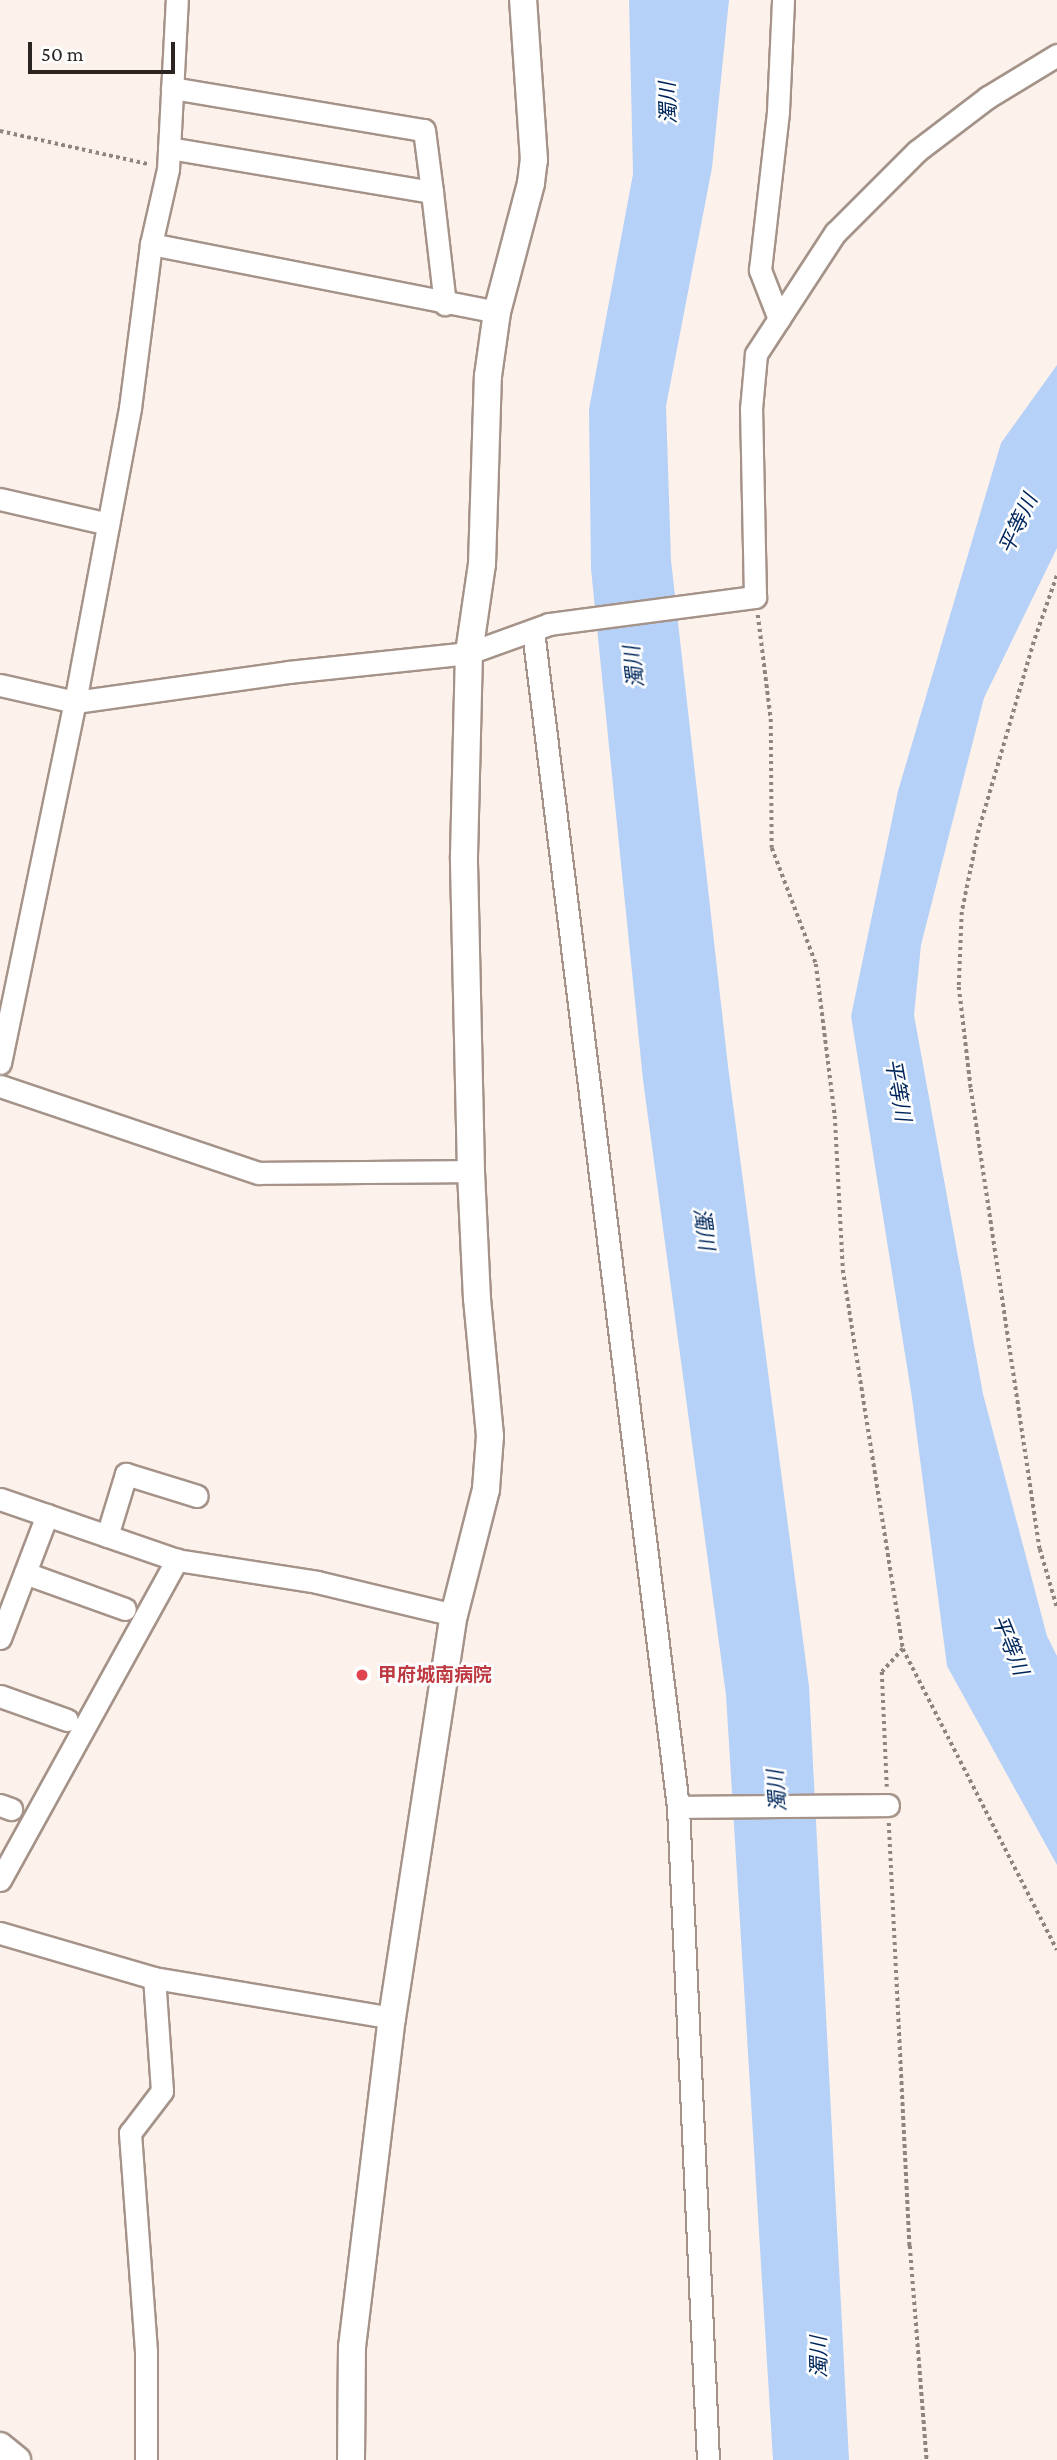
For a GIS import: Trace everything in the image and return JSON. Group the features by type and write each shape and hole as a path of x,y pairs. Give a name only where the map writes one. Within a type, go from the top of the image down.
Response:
{"street":[{"path":"0,1063 75,702 130,408 151,244 168,158 177,0"},
{"path":"351,2460 352,2347 393,2018 454,1615 486,1489 490,1436 477,1298 471,1171 464,856 469,653 482,564 488,376 497,313 531,183 534,160 523,0"},
{"path":"779,319 760,270 778,111 783,0"},
{"path":"0,685 75,702 288,672 469,653 541,628 747,598 751,409 756,354 835,233 917,151 988,97 1057,55"},
{"path":"172,88 424,130 445,304"},
{"path":"168,158 432,192"},
{"path":"151,244 497,313"},
{"path":"0,499 108,524"},
{"path":"541,628 686,1807 708,2460"},
{"path":"0,1086 259,1173 471,1171"},
{"path":"107,1536 126,1474 197,1496"},
{"path":"0,1499 177,1560 317,1582 454,1615"},
{"path":"0,1638 47,1515"},
{"path":"0,1880 177,1560"},
{"path":"25,1573 125,1609"},
{"path":"0,1696 66,1720"},
{"path":"686,1807 879,1805"},
{"path":"0,1933 154,1978 393,2018"},
{"path":"146,2460 146,2351 130,2133 162,2091 154,1978"},
{"path":"0,2446 17,2460"}],"path":[{"path":"0,131 168,158"},
{"path":"1057,576 1034,642 974,851 961,912 959,987 971,1089 1040,1549 1057,1607"},
{"path":"747,598 772,719 772,848 816,964 835,1116 843,1270 903,1649 1057,1950"},
{"path":"903,1649 882,1672 879,1805 927,2460"}],"water":[{"name":"濁川","path":"629,0 729,0 712,168 666,406 671,560 728,1066 809,1686 849,2460 773,2460 726,1695 643,1080 591,569 589,409 633,174"},
{"name":"平等川","path":"1057,365 1057,548 984,698 921,945 914,1015 983,1394 1047,1636 1057,1656 1057,1865 947,1666 912,1398 851,1016 898,791 1001,443"}],"place":[{"name":"甲府城南病院","path":"362,1675"}]}
